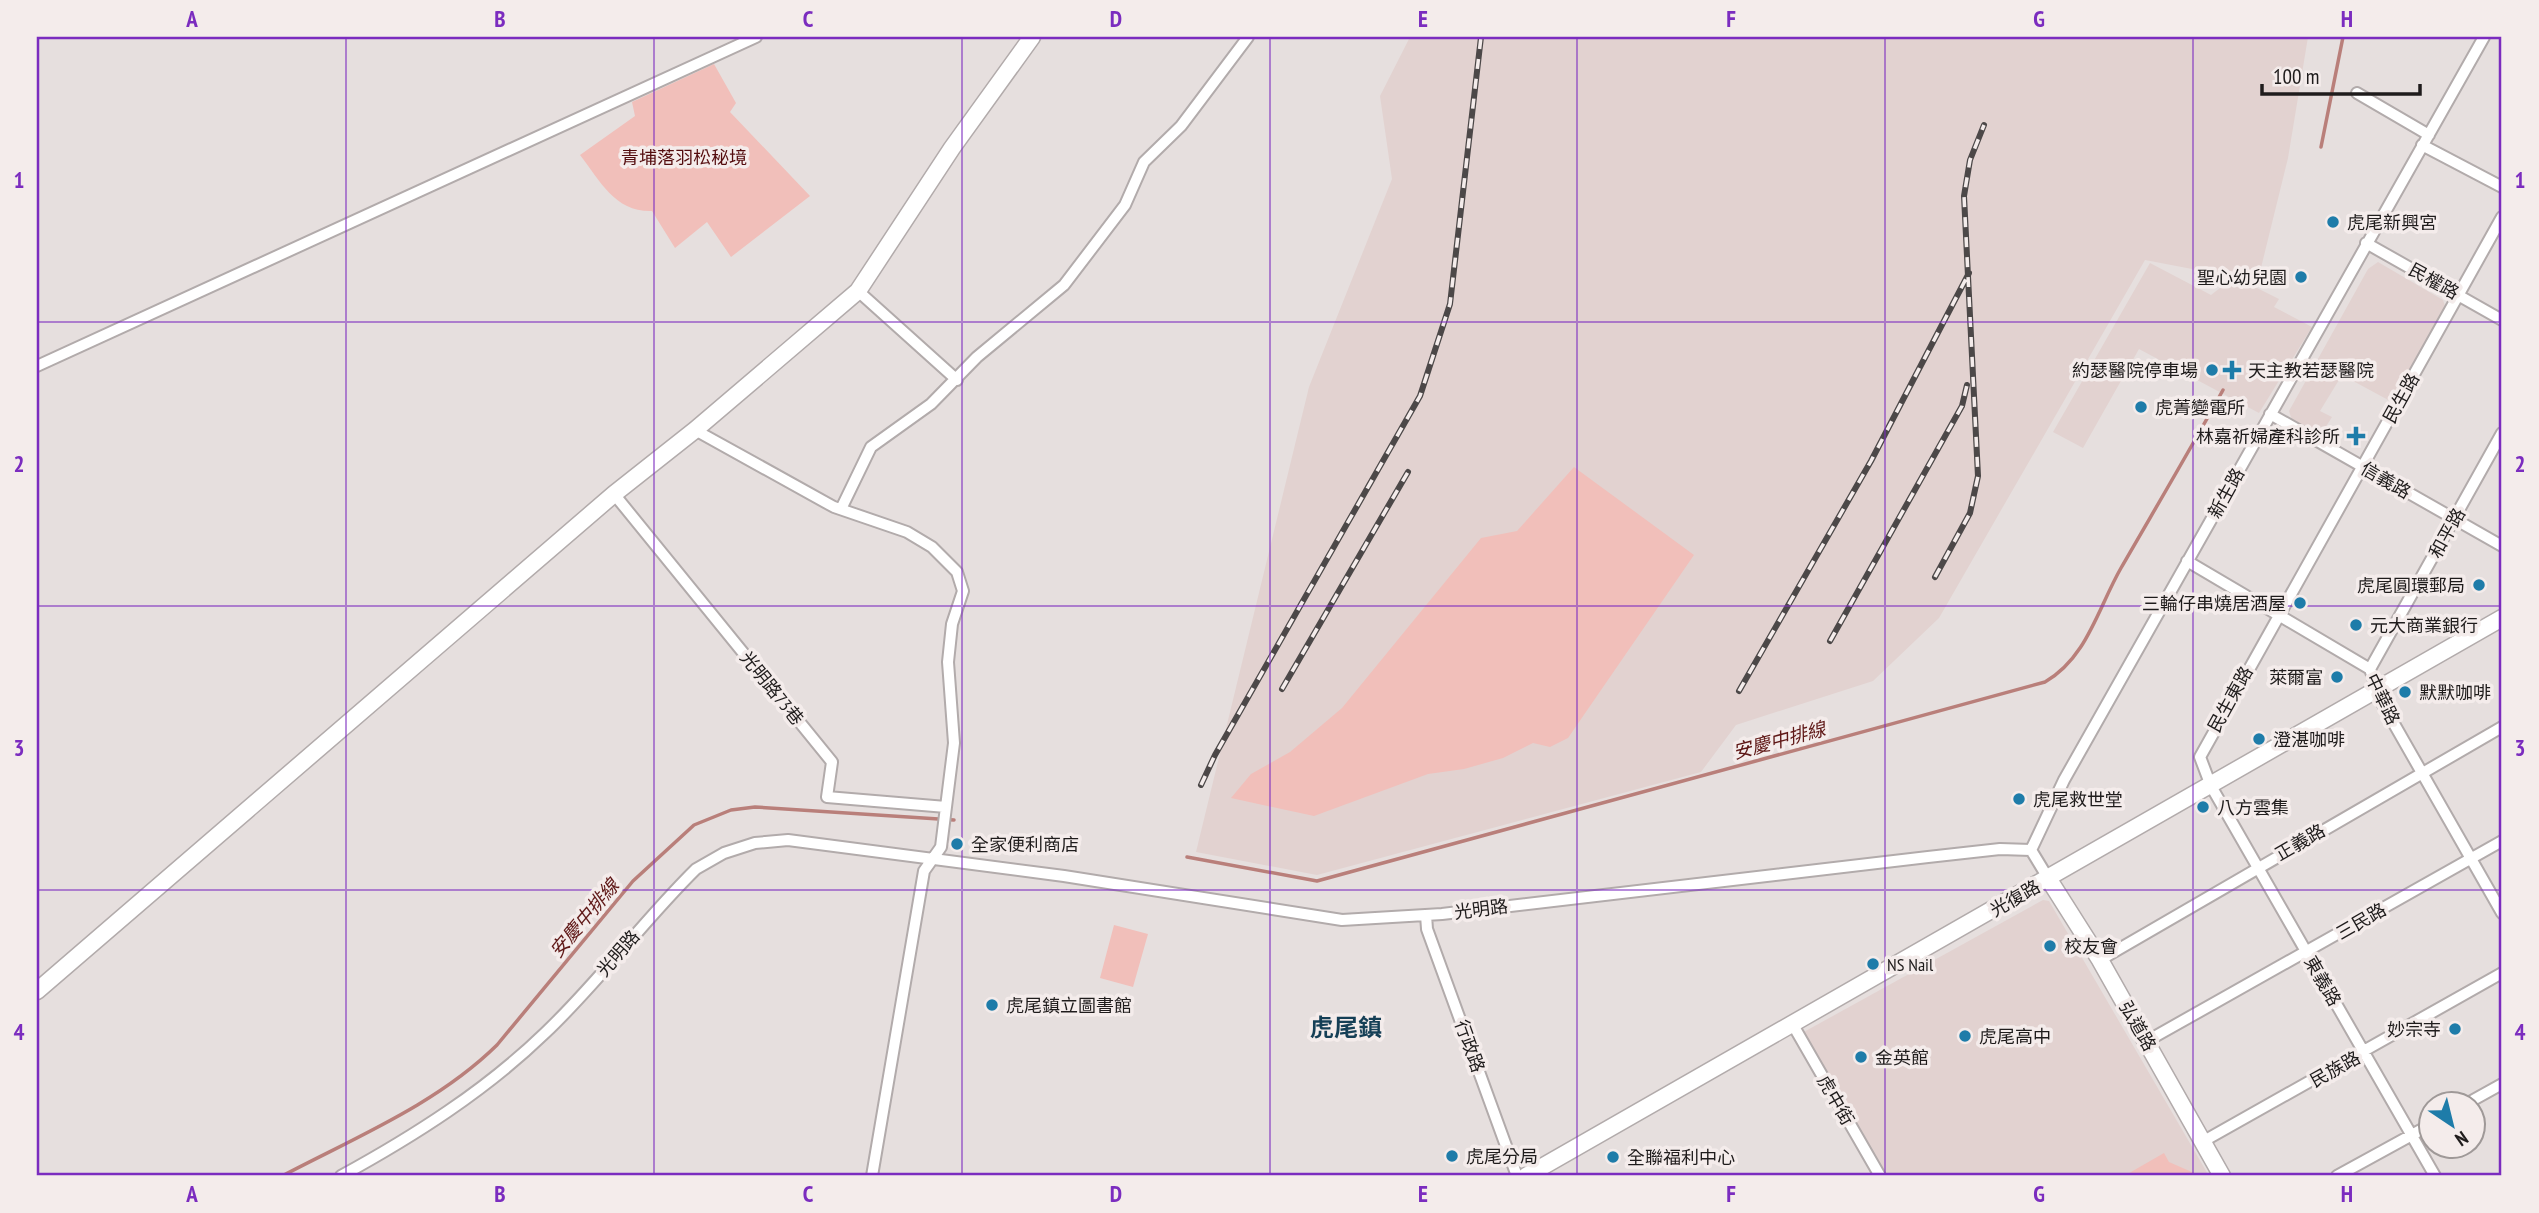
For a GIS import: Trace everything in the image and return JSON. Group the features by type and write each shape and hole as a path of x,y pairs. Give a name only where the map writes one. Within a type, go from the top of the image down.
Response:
{"street":[{"path":"37,366 756,37"},
{"path":"37,991 614,494 695,430 858,291 952,148 1032,37"},
{"path":"841,509 871,447 931,404 977,357 1064,285 1125,205 1144,162 1181,126 1248,37"},
{"name":"新生路","path":"2031,850 2064,780 2484,37"},
{"path":"2357,93 2425,140 2502,187"},
{"name":"民生路","path":"2278,614 2502,217"},
{"name":"民權路","path":"2366,243 2502,320"},
{"path":"858,291 957,380"},
{"name":"信義路","path":"2270,414 2502,546"},
{"path":"695,430 841,509 906,532 932,547 957,572 963,591 952,624 948,662 954,743 941,847 924,871 872,1176"},
{"name":"和平路","path":"2370,669 2502,433"},
{"name":"光明路73巷","path":"614,494 832,762 827,797 946,807"},
{"name":"中華路","path":"2187,561 2370,669 2377,689 2422,773 2502,913"},
{"name":"民生東路","path":"2211,786 2200,763 2202,750 2278,614"},
{"name":"光復路","path":"1527,1176 2502,618"},
{"name":"正義路","path":"2100,960 2502,727"},
{"name":"東義路","path":"2211,786 2435,1176"},
{"name":"光明路","path":"341,1176 450,1111 494,1079 546,1032 696,869 724,853 755,843 788,840 1064,876 1342,920 1426,915 2000,849 2031,850"},
{"name":"三民路","path":"2147,1041 2502,841"},
{"path":"2031,850 2048,878"},
{"name":"弘道路","path":"2048,878 2100,960 2222,1176"},
{"name":"行政路","path":"1426,915 1427,929 1517,1176"},
{"name":"民族路","path":"2202,1142 2502,973"},
{"name":"虎中街","path":"1793,1025 1880,1176"},
{"path":"2486,1093 2502,1084"},
{"path":"2337,1176 2416,1133"}],"shaded area":[{"path":"1410,37 2308,37 2288,158 2258,280 2235,277 2279,299 2274,307 2312,327 2259,413 2139,349 2083,448 2053,432 2150,263 2211,295 2234,277 2145,260 1939,618 1873,681 1736,725 1701,772 1317,875 1196,852 1309,387 1392,179 1380,96"},
{"name":"天主教若瑟醫院","path":"2378,262 2443,300 2446,309 2392,402 2342,375 2320,411 2332,417 2320,436 2292,420 2289,411 2368,269"},
{"name":"虎尾高中","path":"2043,900 2049,901 2209,1176 1887,1176 1802,1033"}],"green space":[{"name":"青埔落羽松秘境","path":"714,64 736,103 730,112 810,196 731,257 707,222 675,248 652,211 639,210 618,201 602,185 580,155 635,116 632,102"},
{"path":"1574,467 1694,555 1568,738 1550,747 1533,743 1503,758 1464,769 1428,774 1314,816 1231,798 1251,774 1290,752 1342,708 1481,538 1517,531"},
{"path":"1114,925 1148,934 1133,987 1100,978"},
{"path":"2164,1153 2169,1162 2201,1176 2124,1176"}],"waterway":[{"name":"安慶中排線","path":"2321,147 2343,37"},
{"name":"安慶中排線","path":"1187,857 1317,881 2045,682 2059,672 2081,646 2121,568 2223,390"},
{"name":"安慶中排線","path":"282,1176 395,1118 474,1066 497,1045 633,881 694,825 731,810 755,807 954,820"}],"railway":[{"path":"1201,785 1215,755 1420,396 1450,304 1481,37"},
{"path":"1935,577 1970,513 1978,476 1964,196 1970,160 1984,125"},
{"path":"1739,691 1871,461 1969,273"},
{"path":"1830,641 1962,406 1967,385"},
{"path":"1282,689 1408,472"}],"place":[{"name":"虎尾新興宮","path":"2333,222"},
{"name":"聖心幼兒園","path":"2301,277"},
{"name":"約瑟醫院停車場","path":"2212,370"},
{"name":"天主教若瑟醫院","path":"2232,370"},
{"name":"虎菁變電所","path":"2141,407"},
{"name":"林嘉祈婦產科診所","path":"2356,436"},
{"name":"虎尾圓環郵局","path":"2479,585"},
{"name":"三輪仔串燒居酒屋","path":"2300,603"},
{"name":"元大商業銀行","path":"2356,625"},
{"name":"萊爾富","path":"2337,677"},
{"name":"默默咖啡","path":"2405,692"},
{"name":"澄湛咖啡","path":"2259,739"},
{"name":"虎尾救世堂","path":"2019,799"},
{"name":"八方雲集","path":"2203,807"},
{"name":"全家便利商店","path":"957,844"},
{"name":"校友會","path":"2050,946"},
{"name":"NS Nail","path":"1873,964"},
{"name":"虎尾鎮立圖書館","path":"992,1005"},
{"name":"妙宗寺","path":"2455,1029"},
{"name":"虎尾高中","path":"1965,1036"},
{"name":"金英館","path":"1861,1057"},
{"name":"虎尾分局","path":"1452,1156"},
{"name":"全聯福利中心","path":"1613,1157"}],"district":[{"name":"虎尾鎮","path":"1346,1027"}]}
